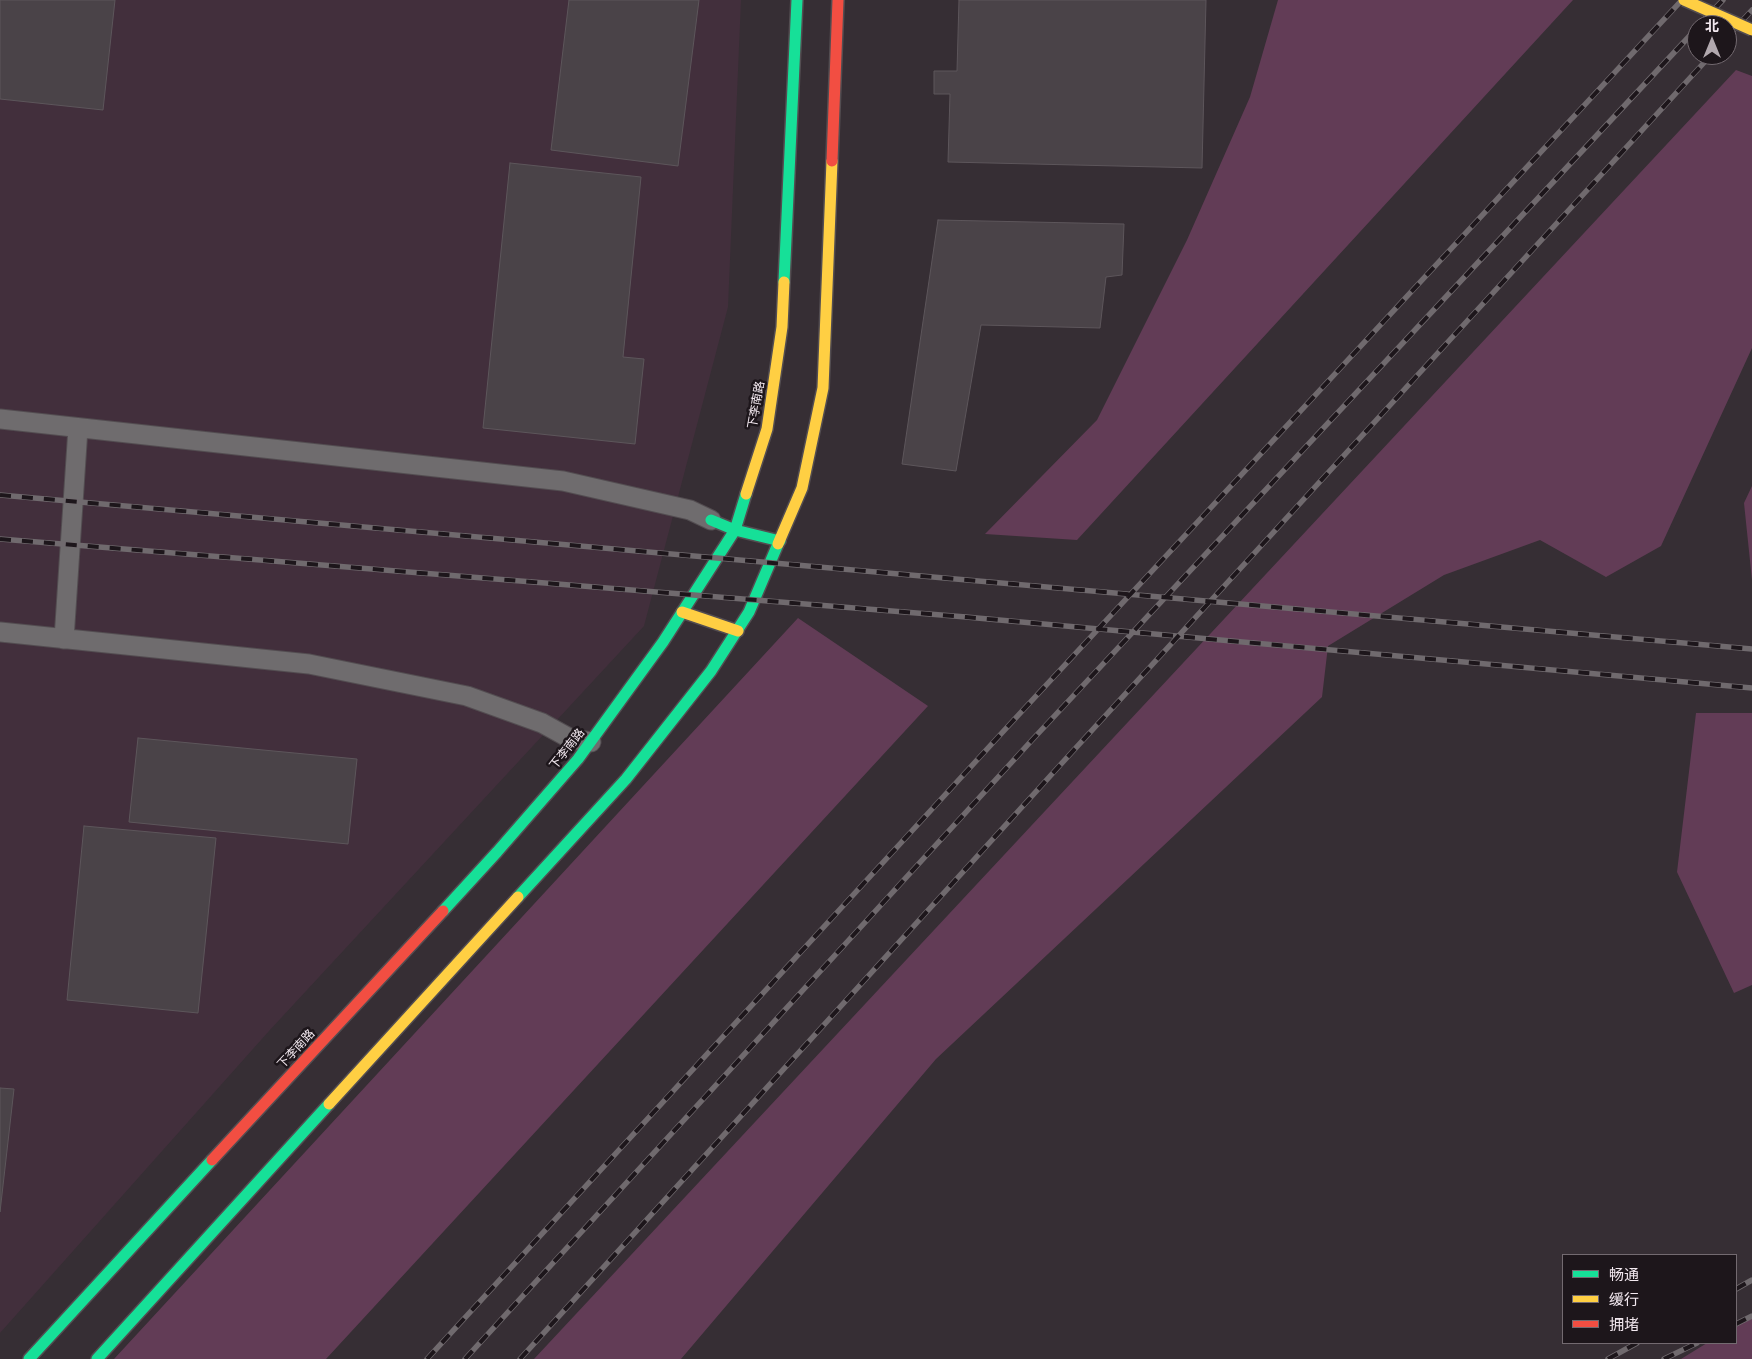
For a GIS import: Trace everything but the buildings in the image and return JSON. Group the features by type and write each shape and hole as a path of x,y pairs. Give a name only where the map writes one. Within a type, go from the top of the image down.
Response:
{"main road":[{"name":"下李南路","path":"29,1359 497,852 578,759 663,642 734,530 767,429 782,327 797,0"},
{"path":"97,1359 626,780 711,671 749,612 802,488 823,388 838,0"},
{"path":"1684,0 1752,30"},
{"path":"711,520 734,530 780,541"},
{"path":"682,612 738,631"}],"lane":[{"path":"0,419 562,482 690,510 711,520"},
{"path":"64,639 78,428"},
{"path":"0,632 309,664 468,696 542,723 571,739 591,742"}],"shaded area":[{"path":"0,0 741,0 728,307 644,626 269,1031 0,1333"},
{"path":"1278,0 1573,0 1077,540 985,534 1097,420 1187,240 1250,97"},
{"path":"1736,70 1752,76 1752,348 1661,546 1606,577 1540,540 1444,575 1328,646 1322,697 936,1059 681,1359 534,1359"},
{"path":"1752,486 1752,580 1744,503"},
{"path":"798,618 928,706 326,1359 114,1359"},
{"path":"1696,713 1752,713 1752,985 1734,993 1677,872"},
{"path":"1752,1315 1752,1359 1681,1359 1705,1344 1737,1344 1737,1324"}],"railway":[{"path":"427,1359 1011,723 1682,0"},
{"path":"1709,15 1723,0"},
{"path":"1737,26 1752,10"},
{"path":"465,1359 1033,739 1687,39"},
{"path":"520,1359 1062,763 1702,65"},
{"path":"0,495 1752,649"},
{"path":"0,539 966,617 1752,688"},
{"path":"1737,1288 1752,1280"},
{"path":"1737,1324 1752,1316"},
{"path":"1608,1359 1635,1344"},
{"path":"1664,1359 1695,1344"}],"traffic: fast":[{"path":"784,282 797,0"},
{"path":"443,911 578,759 663,642 735,530 746,494"},
{"path":"711,520 735,530 780,541"},
{"path":"518,897 626,779 711,671 749,612 778,544"},
{"path":"97,1359 329,1104"},
{"path":"29,1359 212,1160"}],"traffic: slow":[{"path":"1684,0 1752,30"},
{"path":"778,544 802,488 823,388 832,161"},
{"path":"746,494 767,429 782,327 784,282"},
{"path":"682,612 738,631"},
{"path":"329,1104 518,897"}],"traffic: jam":[{"path":"832,161 838,0"},
{"path":"212,1160 443,911"}]}
